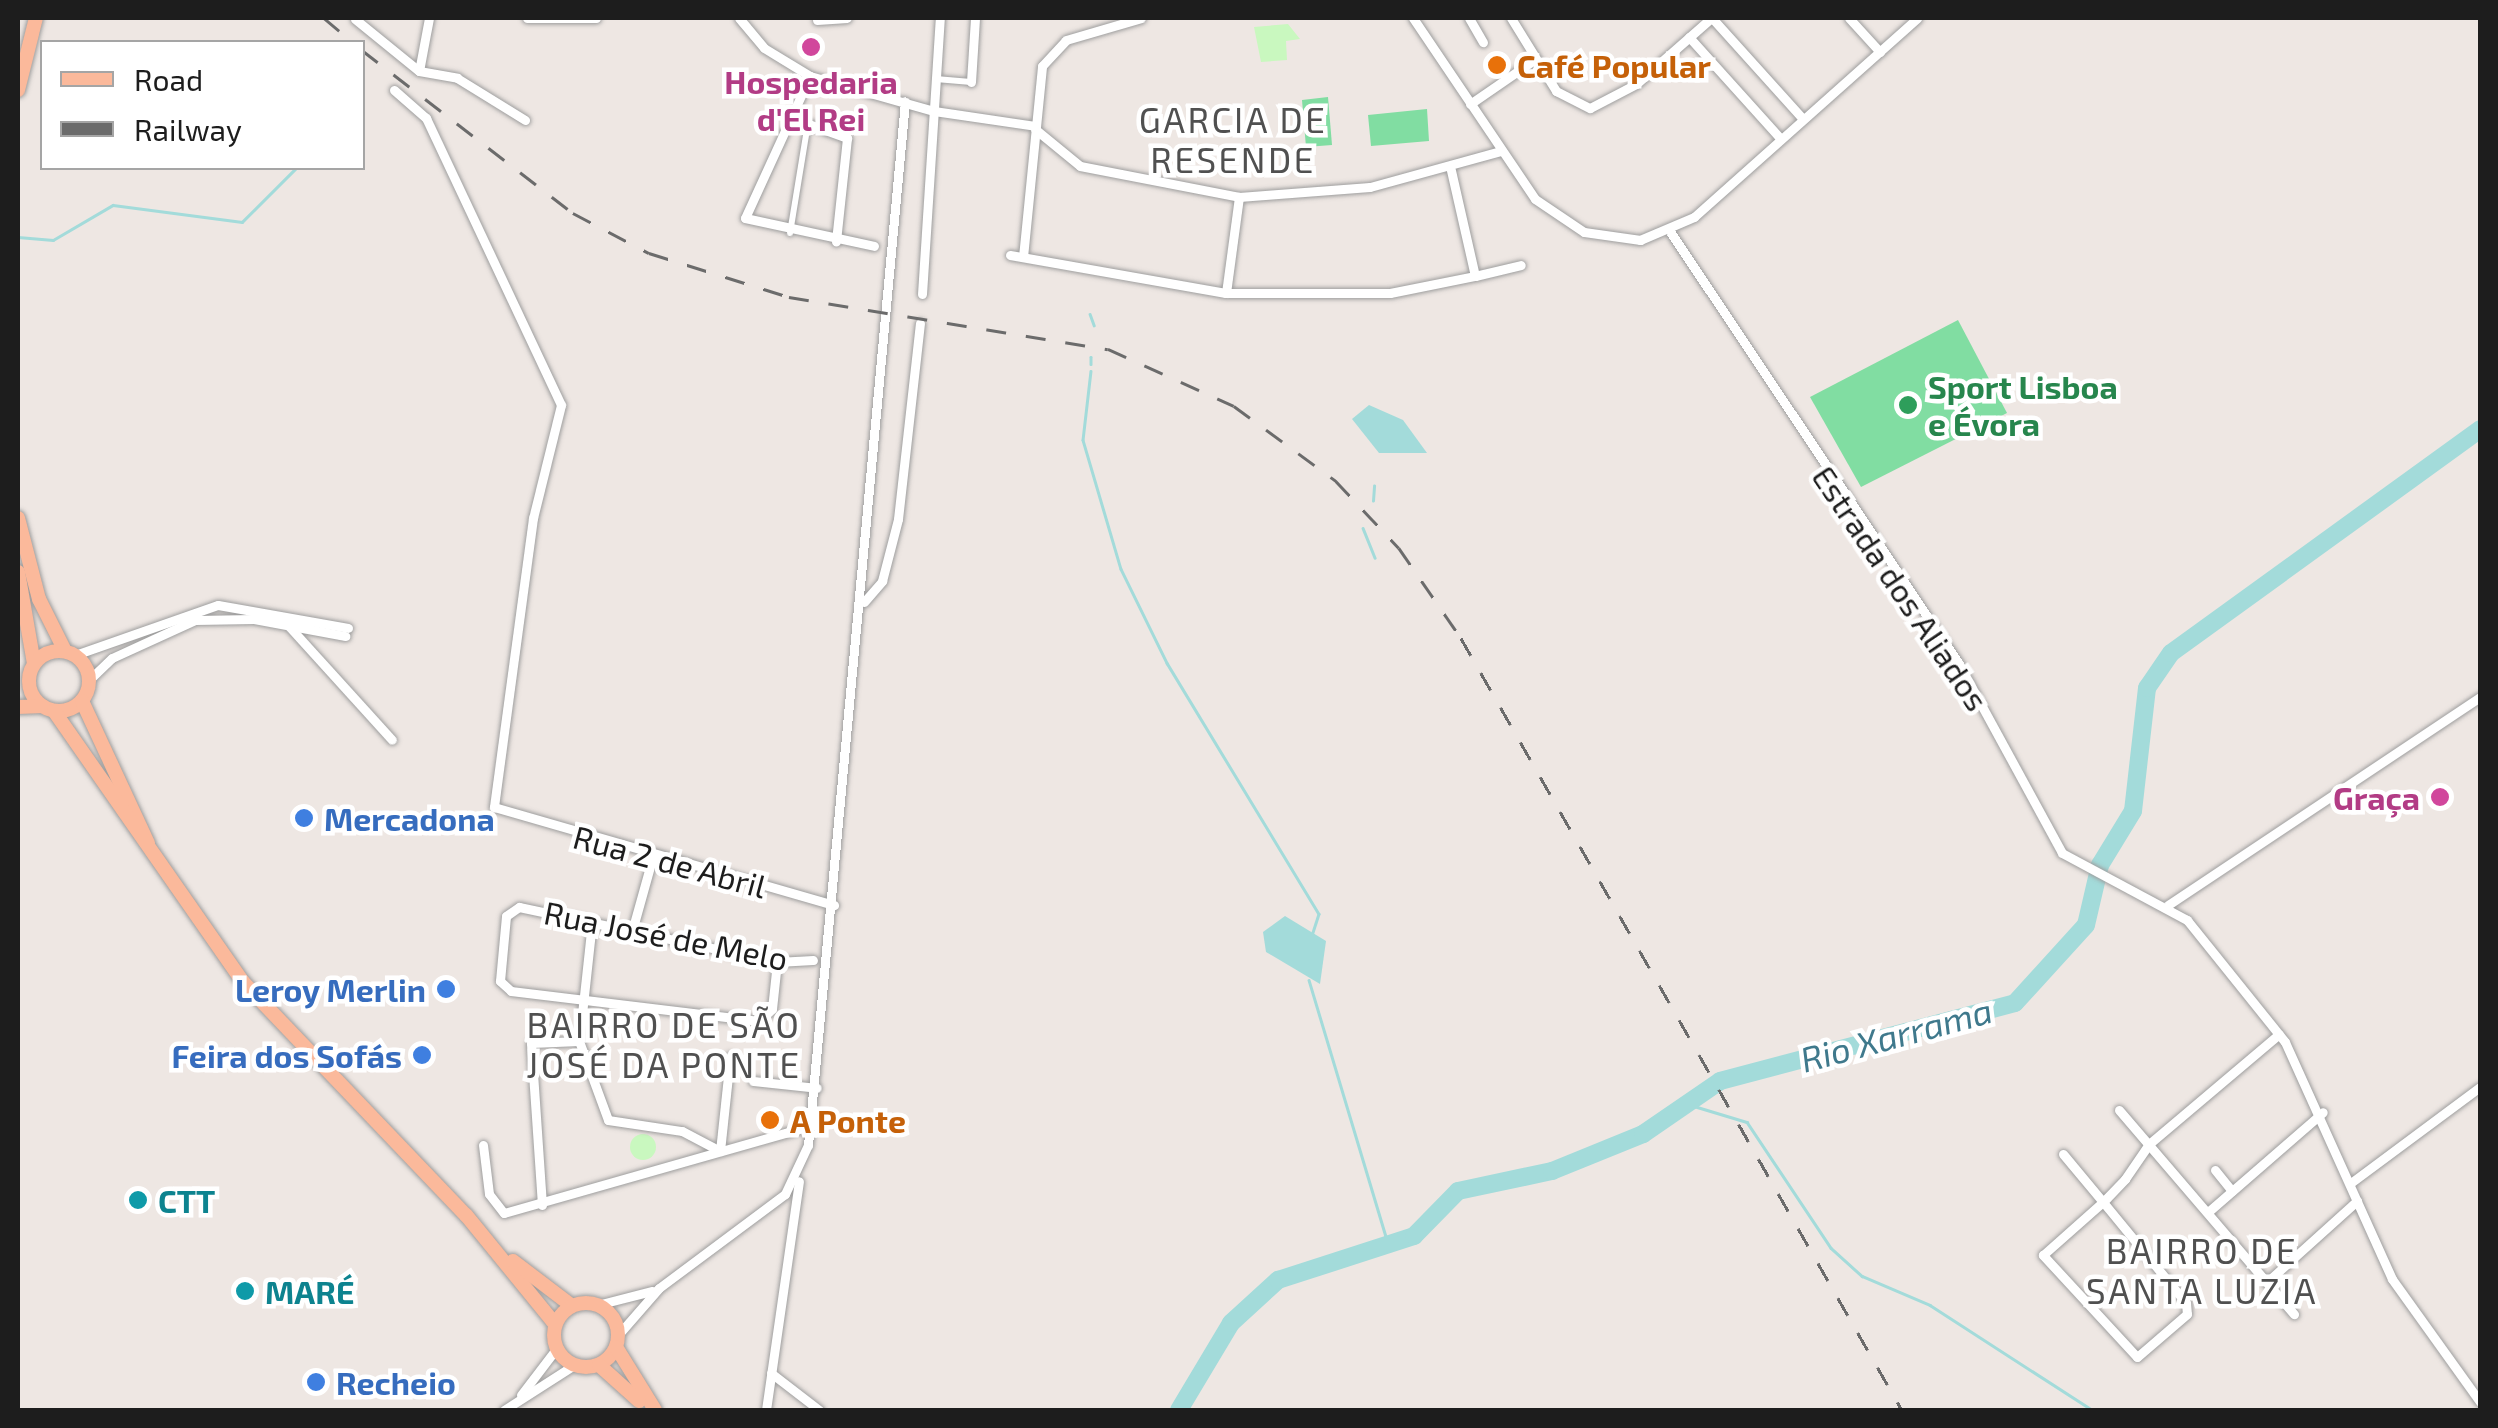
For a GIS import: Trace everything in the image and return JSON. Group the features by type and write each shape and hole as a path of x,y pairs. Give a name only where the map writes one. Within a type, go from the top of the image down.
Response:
{"main road":[{"path":"18,90 36,18"},
{"path":"18,518 39,600 90,679 82,701 168,884"},
{"path":"18,572 32,670 48,709 168,884 303,1050 497,1248 556,1324 556,1348 574,1366 599,1365 651,1410"},
{"path":"18,686 32,670 70,653"},
{"path":"18,708 48,709 82,701"},
{"path":"497,1248 572,1306 597,1305 651,1410"},
{"path":"556,1324 572,1306"},
{"path":"599,1365 617,1341"}],"street":[{"path":"420,71 428,18"},
{"path":"528,18 596,18"},
{"path":"739,18 764,48 810,76 934,112 1035,127 1080,166 1238,197 1450,170 1501,151"},
{"path":"817,20 847,18"},
{"path":"922,294 940,18"},
{"path":"936,79 971,82 974,18"},
{"path":"1023,257 1042,66 1056,46 1141,18"},
{"path":"1414,18 1535,199 1584,232 1640,240 1671,233 1917,18"},
{"path":"1469,18 1484,42"},
{"path":"1511,18 1534,60 1563,99 1590,108 1623,93 1712,18 1803,120"},
{"path":"1849,18 1880,52"},
{"path":"355,19 420,71 458,78 525,120"},
{"path":"1689,37 1781,139"},
{"path":"1470,104 1534,60"},
{"path":"810,76 744,212 790,233 874,246"},
{"name":"Rua 2 de Abril","path":"394,90 426,118 561,404 533,518 492,799 506,817 834,905"},
{"path":"766,1410 800,1173 812,1125 832,944 905,102"},
{"path":"789,117 847,138 836,241"},
{"path":"790,233 808,122"},
{"path":"1450,170 1475,276"},
{"path":"1226,294 1238,197"},
{"name":"Estrada dos Aliados","path":"1671,233 1959,664 2046,830 2086,870 2168,905 2279,1034 2323,1112 2392,1279 2480,1402"},
{"path":"1010,255 1226,294 1390,293 1521,265"},
{"path":"864,602 882,581 898,519 920,323"},
{"path":"70,653 186,610 278,612 347,632 195,620 112,658 90,679"},
{"path":"278,612 392,740"},
{"path":"2168,905 2480,697"},
{"path":"632,931 653,856"},
{"name":"Rua José de Melo","path":"582,1000 511,991 500,973 506,916 520,906 777,962 814,960"},
{"path":"592,922 579,1041 611,1124 682,1131 720,1151"},
{"path":"828,980 814,960 832,944"},
{"path":"582,1000 760,1021 772,1008 777,962"},
{"path":"2063,1154 2103,1202 2186,1304 2186,1314 2130,1355 2043,1255 2103,1202 2148,1144 2279,1034"},
{"path":"542,1204 531,1044 579,1041"},
{"path":"720,1151 730,1056"},
{"path":"753,1081 816,1088"},
{"path":"2352,1182 2480,1087"},
{"path":"2120,1110 2294,1314"},
{"path":"2208,1212 2323,1112"},
{"path":"482,1145 499,1211 542,1204 812,1125"},
{"path":"2215,1170 2232,1191"},
{"path":"617,1341 659,1288 800,1173"},
{"path":"2268,1280 2357,1201"},
{"path":"597,1305 659,1288"},
{"path":"516,1401 556,1348"},
{"path":"504,1410 574,1366"},
{"path":"771,1373 819,1410"}],"green space":[{"path":"1288,24 1300,39 1286,41 1287,60 1261,62 1254,27"},
{"path":"1328,97 1332,145 1306,147 1302,100"},
{"path":"1427,109 1429,141 1371,146 1368,115"},
{"name":"Sport Lisboa e Évora","path":"1958,320 2007,413 1861,487 1810,397"},
{"path":"643,1134 652,1138 656,1147 652,1156 643,1160 634,1156 630,1147 634,1138"}],"water":[{"path":"1369,405 1403,420 1427,453 1379,453 1352,419"},
{"path":"1285,916 1326,941 1320,984 1266,952 1263,932"}],"waterway":[{"path":"18,237 53,240 113,205 242,222 294,170"},
{"path":"1090,314 1094,325"},
{"path":"1091,357 1091,364"},
{"path":"1091,371 1083,440 1121,569 1167,663 1319,914 1313,933"},
{"name":"Rio Xarrama","path":"1179,1410 1231,1323 1278,1280 1414,1236 1458,1191 1552,1171 1643,1134 1720,1081 2015,1003 2086,925 2100,865 2133,811 2147,688 2171,653 2480,429"},
{"path":"1373,501 1374,486"},
{"path":"1363,528 1375,558"},
{"path":"1309,980 1386,1236 1380,1247"},
{"path":"1684,1103 1747,1122 1831,1248 1862,1276 1930,1305 2092,1410"}],"railway":[{"path":"324,18 351,40"},
{"path":"365,52 573,213 649,253 789,297 1108,349 1234,406 1336,481 1399,548 1461,638 1902,1410"}],"place":[{"name":"Hospedaria d'El Rei","path":"811,47"},
{"name":"Café Popular","path":"1497,65"},
{"name":"Sport Lisboa e Évora","path":"1908,405"},
{"name":"Graça","path":"2440,797"},
{"name":"Mercadona","path":"304,818"},
{"name":"Leroy Merlin","path":"446,989"},
{"name":"Feira dos Sofás","path":"422,1055"},
{"name":"A Ponte","path":"770,1120"},
{"name":"CTT","path":"138,1200"},
{"name":"MARÉ","path":"245,1291"},
{"name":"Recheio","path":"316,1382"}],"district":[{"name":"GARCIA DE RESENDE","path":"1233,139"},
{"name":"BAIRRO DE SÃO JOSÉ DA PONTE","path":"664,1044"},
{"name":"BAIRRO DE SANTA LUZIA","path":"2202,1270"}]}
